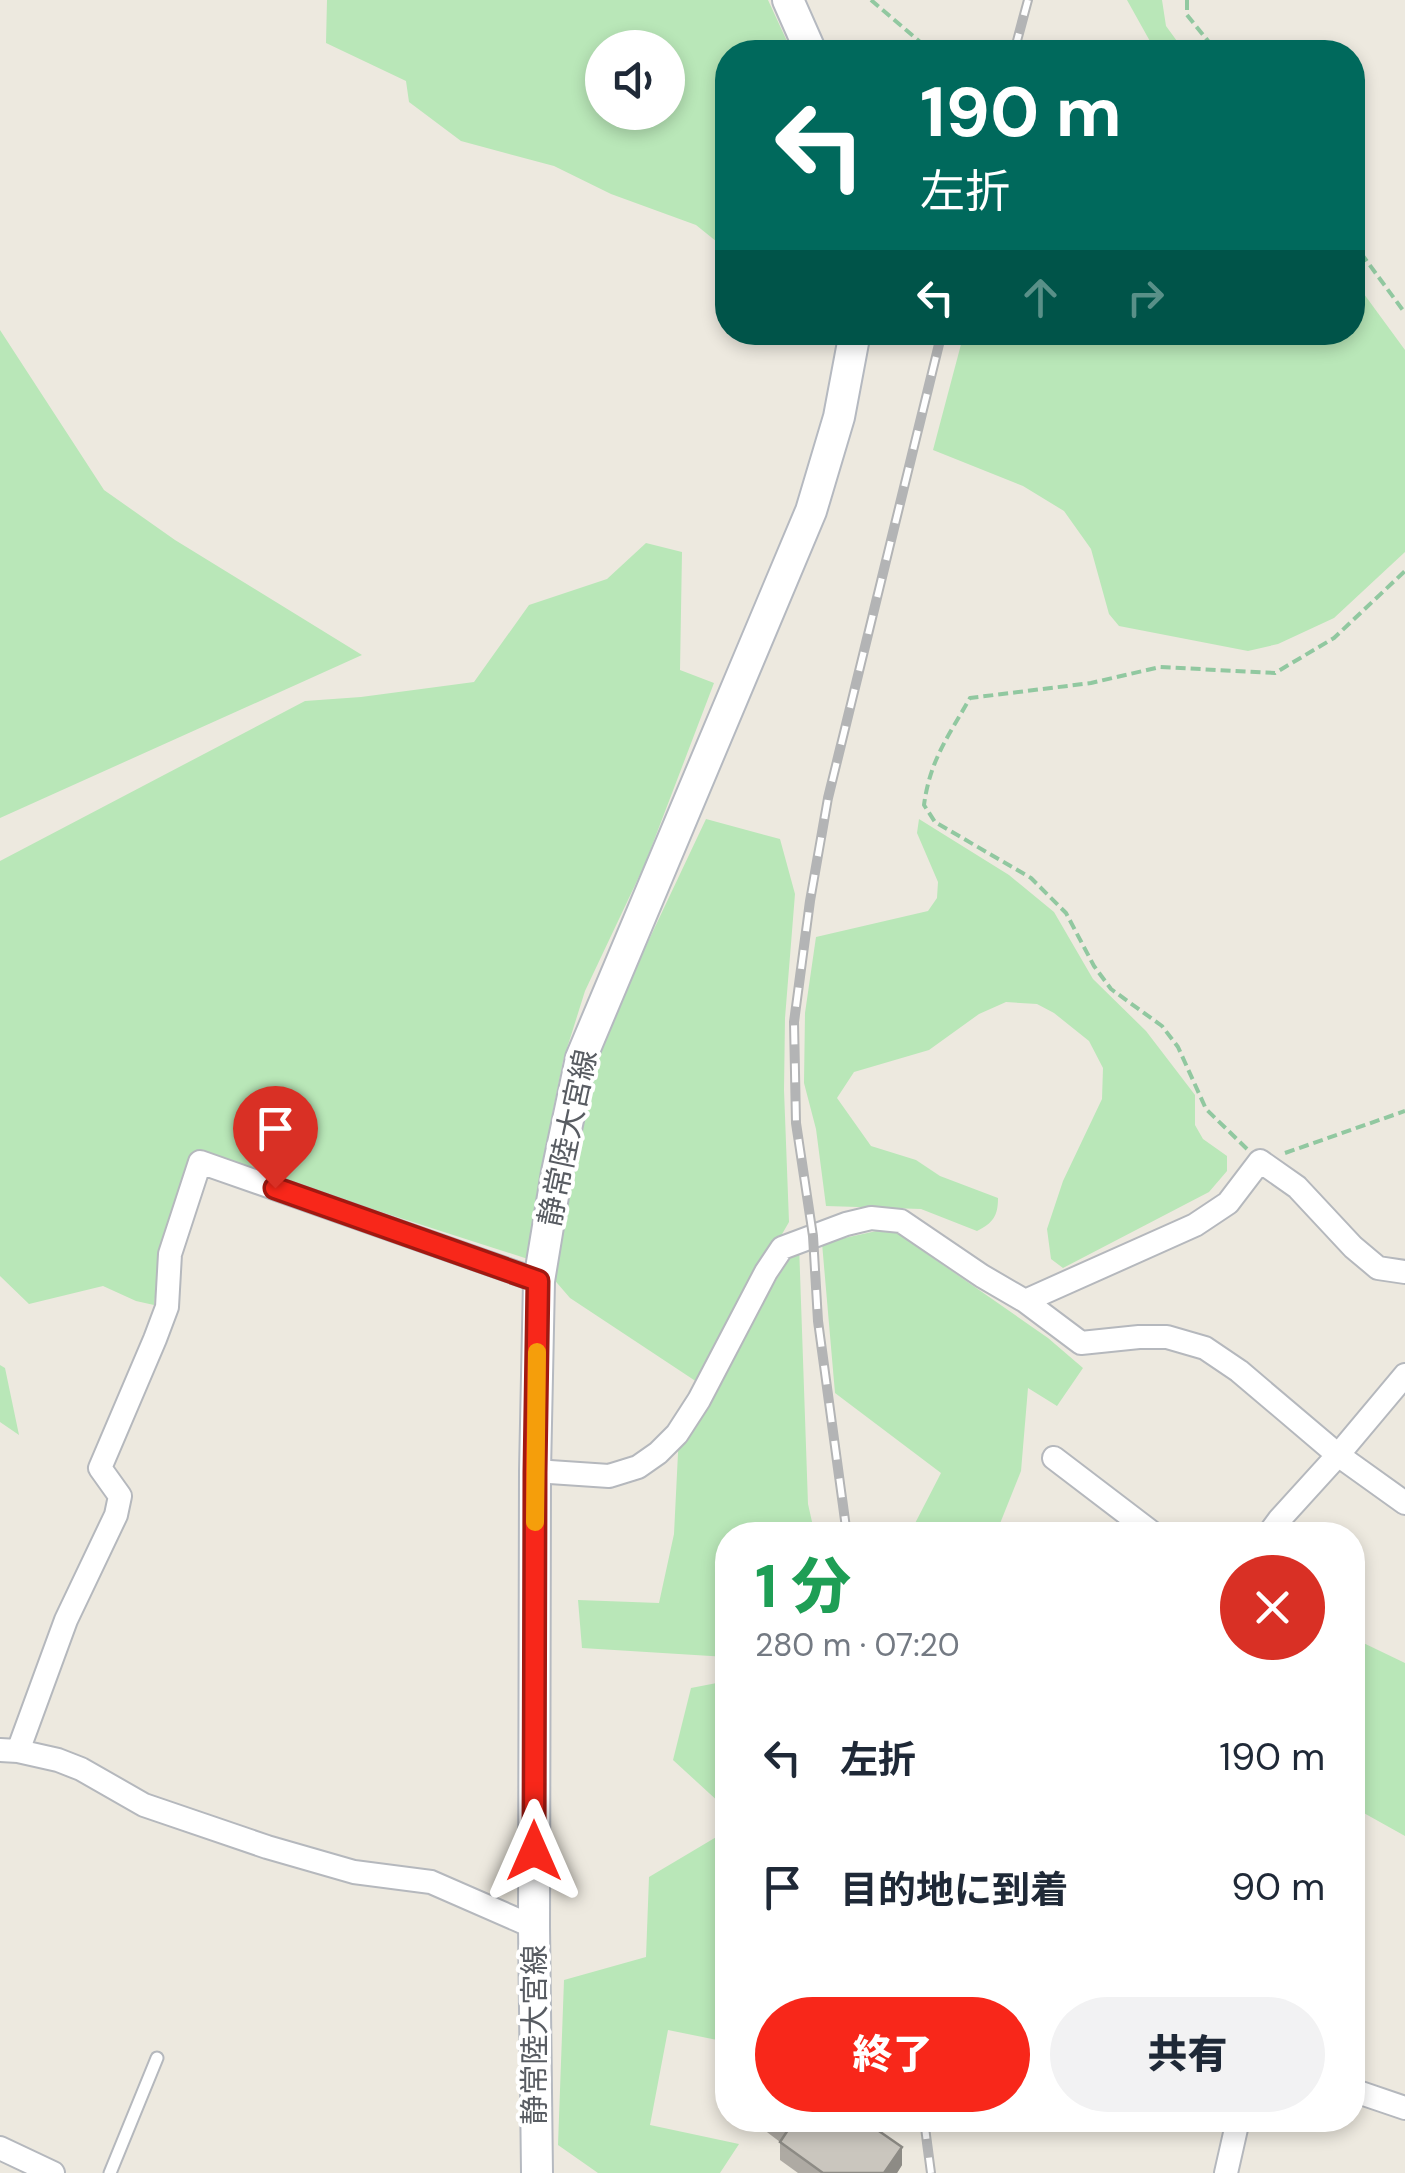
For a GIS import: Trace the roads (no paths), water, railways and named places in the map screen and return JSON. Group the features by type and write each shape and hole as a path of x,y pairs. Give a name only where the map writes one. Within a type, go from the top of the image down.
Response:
{"main road":[{"path":"788,0 805,40"},
{"name":"静常陸大宮線","path":"537,2173 534,1927 538,1281 581,1058 811,511 839,417 853,345"}],"street":[{"path":"1025,1300 1195,1226 1228,1202 1260,1161 1297,1187 1378,1268 1405,1272"},
{"path":"534,1927 431,1882 354,1872 267,1848 144,1804 58,1760 9,1751 116,1515 120,1496 100,1468 167,1307 170,1254 200,1162 538,1281"},
{"path":"535,1472 609,1476 638,1467 658,1453 677,1434 698,1400 782,1248 872,1218 901,1221 1025,1300 1081,1344 1167,1337 1205,1348 1239,1371 1338,1456 1405,1504"},
{"path":"1278,1522 1405,1374"},
{"path":"1054,1458 1138,1522"},
{"path":"1365,2094 1405,2108"},
{"path":"1226,2173 1235,2132"},
{"path":"0,2148 53,2173"}],"lane":[{"path":"110,2173 157,2058"}],"railway":[{"path":"1017,40 1028,0"},
{"path":"845,1522 818,1321 813,1236 796,1123 794,1022 828,798 939,345"},
{"path":"926,2132 931,2173"}]}
